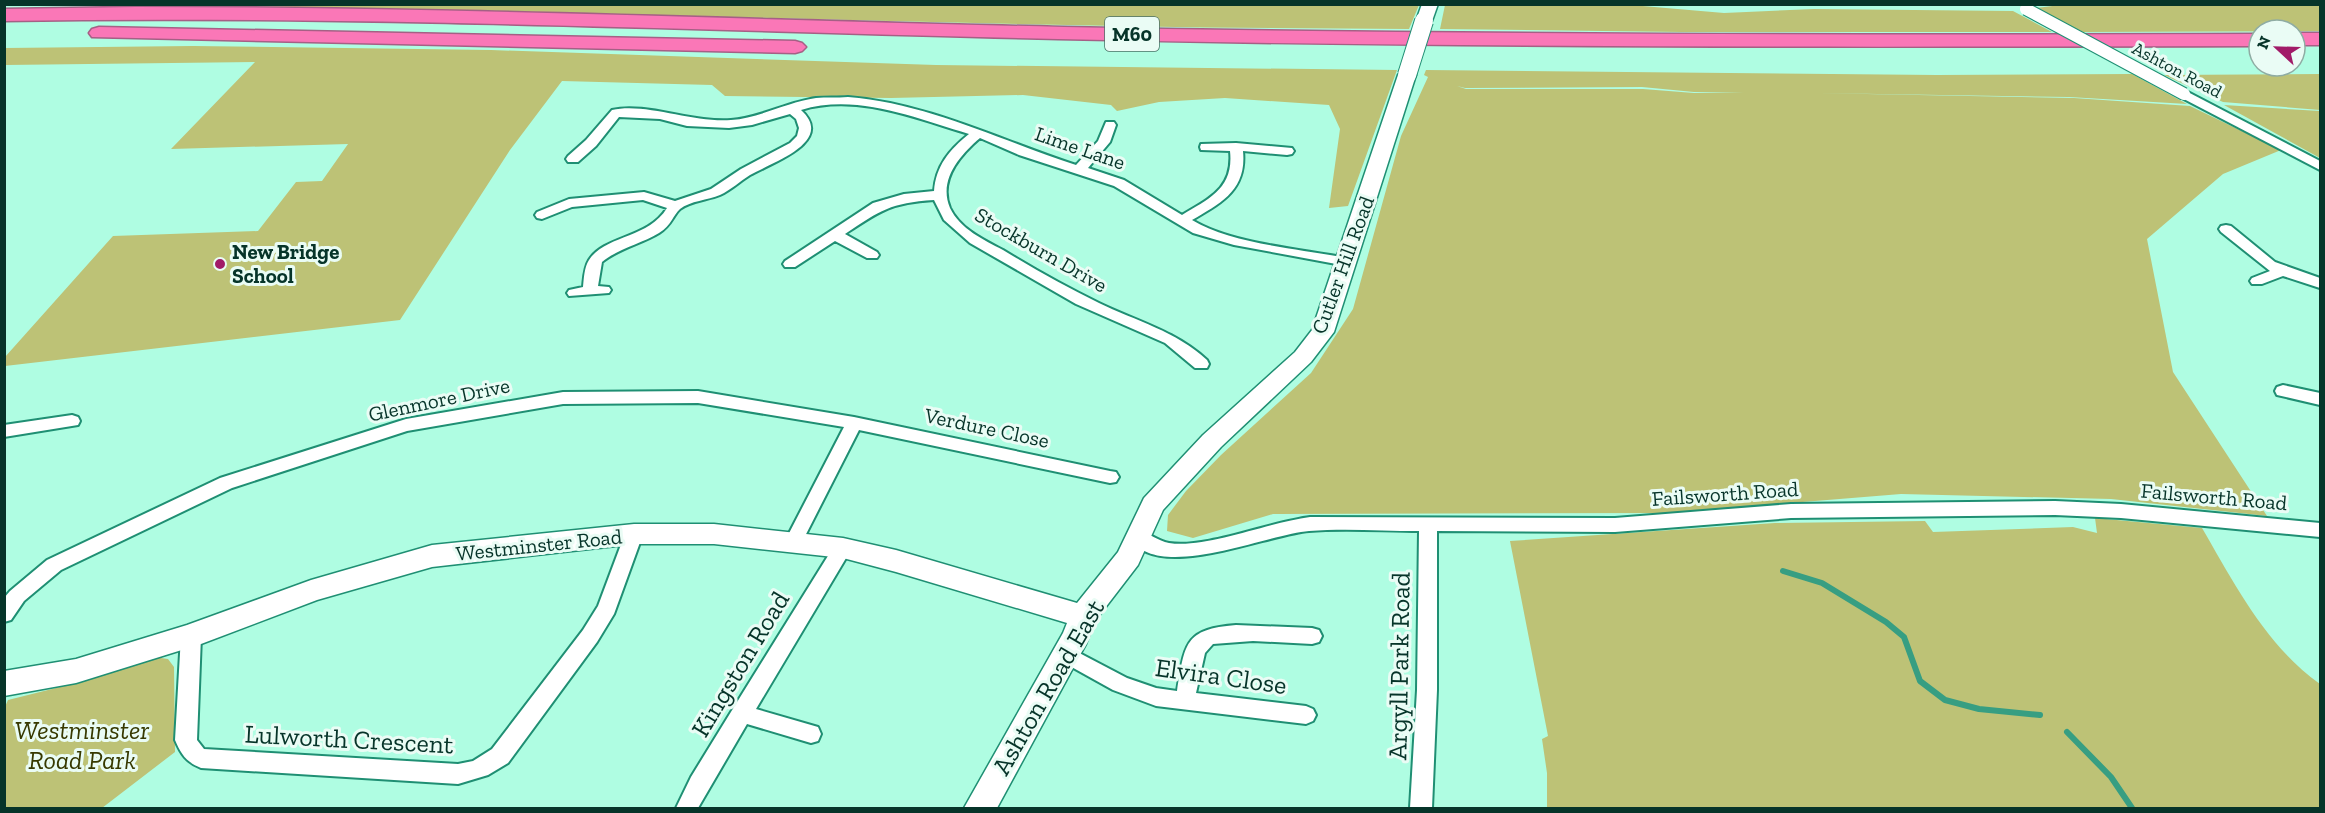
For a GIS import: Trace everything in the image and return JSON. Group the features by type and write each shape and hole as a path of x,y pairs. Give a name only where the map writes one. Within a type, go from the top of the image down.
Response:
{"highway":[{"name":"M60","path":"4,15 141,12 498,17 828,28 1391,39 2247,40"},
{"path":"4,35 143,33 819,48"},
{"name":"M60","path":"948,50 1749,61"},
{"path":"1844,61 2247,59"}],"street":[{"name":"Cutler Hill Road","path":"1139,537 1153,505 1171,484 1212,441 1288,372 1315,344 1328,320 1430,4"},
{"name":"Ashton Road","path":"2022,7 2320,166"},
{"name":"Lime Lane","path":"601,112 660,115 687,122 729,124 752,122 823,101 869,102 978,133 1024,152 1133,190 1198,230 1234,241 1347,262"},
{"path":"542,215 566,198 644,196 675,206 716,192 746,172 795,146 803,137 805,128 802,118 792,109"},
{"path":"561,149 576,156 591,143 616,113"},
{"path":"1079,170 1104,142 1109,129 1090,132"},
{"path":"790,264 878,206 904,198 940,195 952,155 978,133"},
{"path":"1206,147 1287,151"},
{"path":"1181,221 1207,204 1232,183 1237,173 1236,147"},
{"name":"Stockburn Drive","path":"940,195 949,217 973,239 1044,280 1111,314 1170,338 1190,351 1202,364"},
{"path":"574,293 597,291 593,267 601,256 614,247 654,230 666,221 675,206"},
{"path":"2226,229 2270,265 2320,283"},
{"path":"835,235 872,255"},
{"path":"2257,281 2282,271"},
{"path":"2283,391 2320,399"},
{"name":"Glenmore Drive","path":"4,614 16,596 54,565 226,483 406,425 563,398 698,398 854,423"},
{"path":"4,431 72,421"},
{"path":"794,541 854,423"},
{"name":"Verdure Close","path":"854,423 1110,477"},
{"name":"Failsworth Road","path":"1139,537 1158,549 1185,551 1197,550 1285,527 1310,524 1615,525 1791,511 2055,508 2131,512 2320,530"},
{"name":"Argyll Park Road","path":"1421,808 1427,690 1428,524"},
{"name":"Westminster Road","path":"4,684 76,671 191,636 311,591 432,556 634,534 714,534 843,548 896,561 1083,616"},
{"name":"Lulworth Crescent","path":"191,636 186,740 193,754 201,758 458,774 473,772 488,766 500,756 590,636 607,608 634,534"},
{"name":"Ashton Road East","path":"980,808 1076,636 1083,616 1128,558 1139,537"},
{"name":"Kingston Road","path":"687,808 741,713 843,548"},
{"path":"1185,700 1197,648 1202,640 1215,633 1312,636"},
{"name":"Elvira Close","path":"1066,654 1139,693 1306,715"},
{"path":"741,713 811,735"}],"green space":[{"path":"2069,4 2320,5 2320,31 2307,31 2307,18 2247,18 2247,31 2083,32 2036,8"},
{"path":"167,5 1419,5 1409,29 1098,26"},
{"path":"1445,5 1631,5 1724,13 1814,9 2013,11 2052,32 1682,32 1440,29"},
{"name":"New Bridge School","path":"193,46 491,50 936,65 1397,70 1348,206 1329,208 1340,129 1329,105 1225,98 1159,102 1117,111 1111,105 1023,95 891,98 725,96 712,85 562,81 510,150 400,320 5,366 5,357 113,236 258,231 296,182 322,181 348,144 171,149 255,62 5,65 5,48"},
{"path":"1426,70 1937,75 2132,74 2187,104 2069,97 1815,93 2074,98 2190,106 2281,150 2223,174 2147,239 2173,372 2267,516 2111,499 1901,494 1668,513 1273,514 1193,538 1167,531 1168,515 1186,491 1221,455 1311,373 1353,309 1401,136 1428,77 1424,75","holes":["1457,86 1465,88 1642,87 1694,92 1744,93 1694,93 1643,89 1466,89"]},
{"path":"2247,74 2247,78 2307,78 2307,74 2320,74 2320,110 2223,102 2164,75"},
{"path":"2224,105 2320,111 2320,158"},
{"path":"2095,518 2202,528 2239,592 2268,633 2301,669 2320,684 2320,808 1547,808 1547,773 1542,739 1548,736 1510,541 1775,523 1925,521 1933,532 2073,527 2097,533"},
{"name":"Westminster Road Park","path":"154,657 168,659 174,667 175,752 102,808 5,808 4,709 8,700 88,680"}],"waterway":[{"path":"1783,571 1822,583 1886,622 1904,637 1920,681 1945,700 1979,709 2040,715"},
{"path":"2067,732 2111,777 2132,808"}],"place":[{"name":"New Bridge School","path":"220,264"}]}
